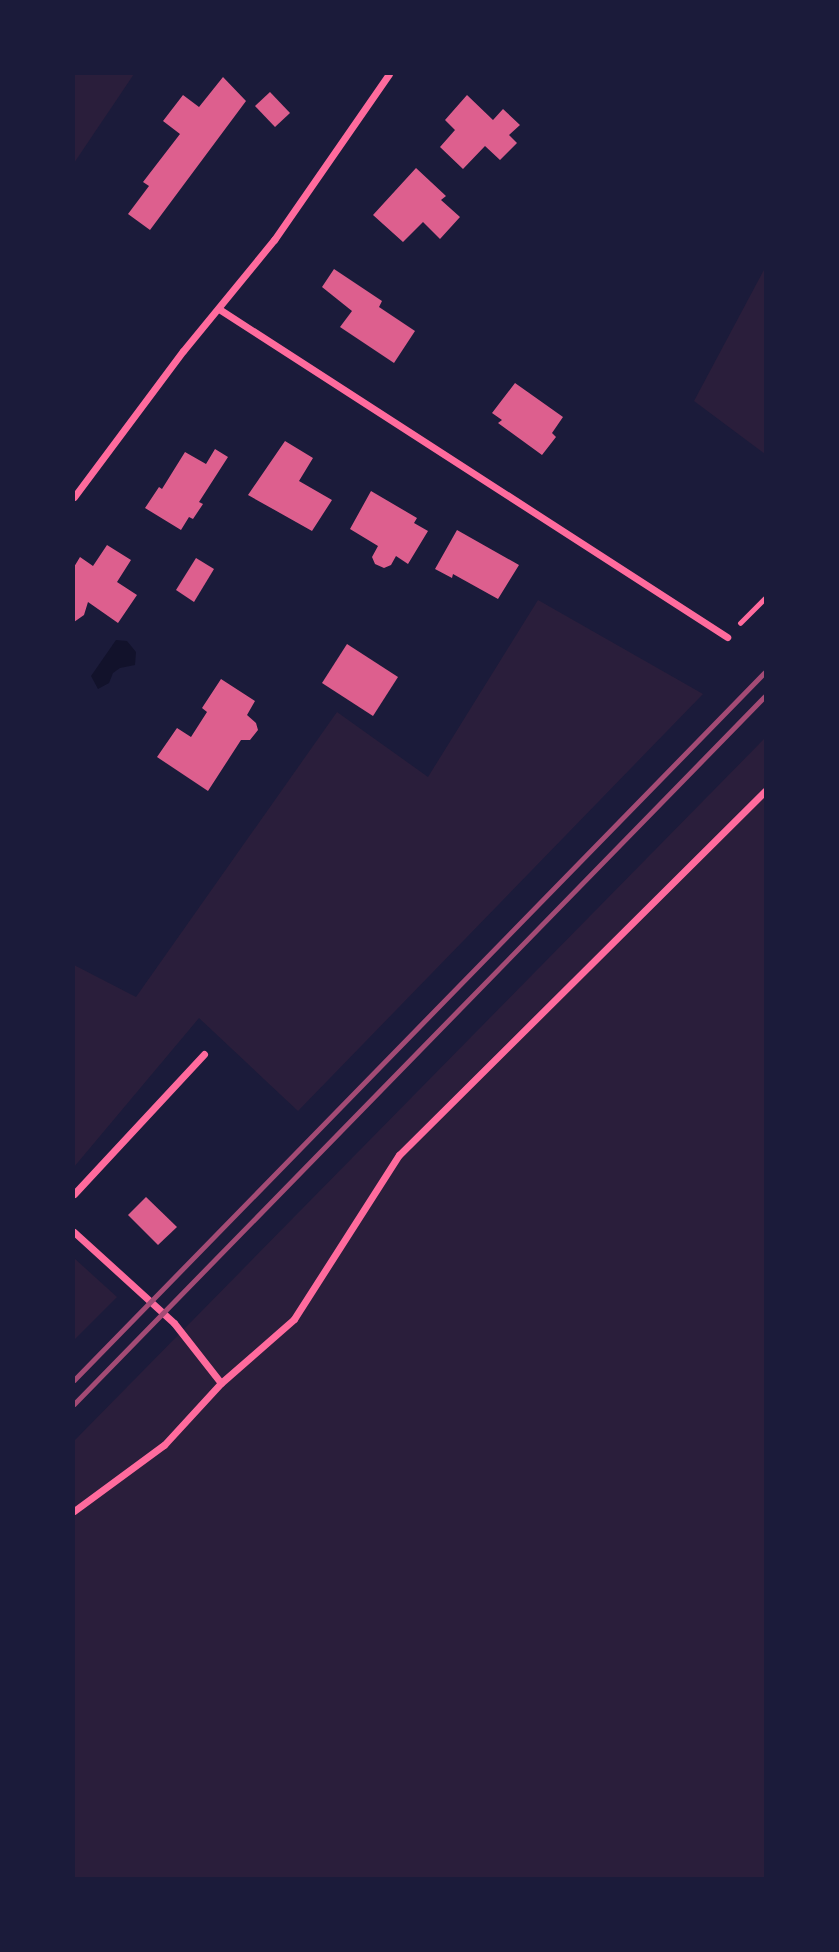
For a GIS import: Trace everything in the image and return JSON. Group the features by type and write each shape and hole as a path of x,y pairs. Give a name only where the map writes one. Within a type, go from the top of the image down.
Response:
{"street":[{"path":"74,497 183,351 274,240 389,74"},
{"path":"219,309 727,636"},
{"path":"74,1511 164,1445 220,1383 294,1319 399,1155 765,790"},
{"path":"74,1194 204,1054"},
{"path":"74,1232 163,1312 220,1383"}],"path":[{"path":"727,636 765,597"}],"shaded area":[{"path":"74,74 134,74 74,163"},
{"path":"765,268 765,454 694,401"},
{"path":"538,600 703,694 298,1111 199,1018 74,1167 74,965 136,997 337,712 428,777"},
{"path":"116,640 127,641 136,652 135,665 120,668 113,673 109,683 98,689 91,676"},
{"path":"765,738 765,1878 74,1878 74,1441"},
{"path":"74,1258 117,1297 74,1340"}],"building":[{"path":"223,77 246,101 150,230 128,214 149,186 143,182 180,134 163,121 183,95 199,107"},
{"path":"270,92 290,113 275,127 255,106"},
{"path":"467,95 493,120 503,109 520,125 509,135 517,143 500,160 485,146 463,169 440,147 455,130 445,120"},
{"path":"416,168 446,196 441,200 460,217 440,239 423,222 403,242 373,215"},
{"path":"334,269 382,301 379,307 415,331 394,363 340,327 352,311 322,287"},
{"path":"515,383 563,417 552,433 556,437 542,455 498,423 502,420 492,413"},
{"path":"285,441 313,458 299,481 332,500 312,531 248,495"},
{"path":"215,449 228,457 199,502 203,504 193,519 189,517 181,530 145,508 159,487 162,489 185,452 206,464"},
{"path":"371,491 417,518 414,523 428,531 408,564 396,556 391,565 384,568 375,564 372,557 378,546 350,529"},
{"path":"457,530 519,565 498,599 453,574 452,578 435,569"},
{"path":"107,545 131,560 117,582 137,595 118,623 88,602 84,615 74,622 74,567 80,557 93,566"},
{"path":"196,558 214,569 194,602 176,590"},
{"path":"347,644 398,677 373,716 322,683"},
{"path":"221,679 255,701 247,715 256,723 258,730 250,740 241,740 208,791 157,757 177,728 191,737 207,712 202,708"},
{"path":"146,1197 177,1227 158,1245 128,1215"}],"railway":[{"path":"74,1380 766,671"},
{"path":"74,1404 766,695"}]}
